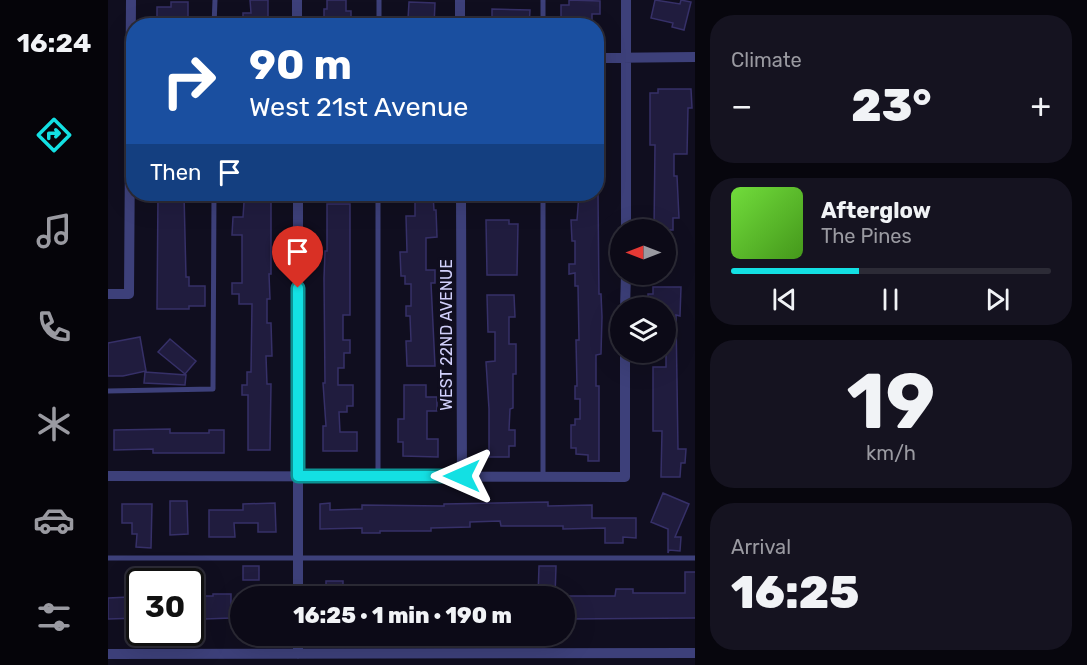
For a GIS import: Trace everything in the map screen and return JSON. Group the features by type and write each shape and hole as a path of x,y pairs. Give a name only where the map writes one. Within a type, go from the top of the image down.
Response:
{"street":[{"path":"131,0 131,18"},
{"path":"297,0 297,18"},
{"path":"460,0 460,18"},
{"path":"626,0 626,219"},
{"path":"604,58 695,57"},
{"path":"108,294 129,294 130,201"},
{"path":"298,201 298,586"},
{"name":"WEST 22ND AVENUE","path":"461,201 462,476"},
{"path":"108,476 625,477 625,363"},
{"path":"298,646 298,654"},
{"path":"108,654 155,660 298,654 496,659 695,654"}],"lane":[{"path":"214,0 214,18"},
{"path":"378,0 379,18"},
{"path":"543,0 543,18"},
{"path":"108,391 213,389 214,201"},
{"path":"378,201 378,476"},
{"path":"543,201 543,476"},
{"path":"108,558 695,558"}],"building":[{"path":"250,0 268,0 268,18 243,18 243,13 251,13"},
{"path":"327,0 346,0 346,11 351,11 351,18 324,18 324,9 327,9"},
{"path":"569,0 600,1 600,14 592,14 592,18 561,18 561,5 569,5"},
{"path":"655,0 680,4 681,0 691,2 684,30 672,27 673,23 651,18"},
{"path":"171,2 188,2 188,18 157,18 157,7 171,7"},
{"path":"409,2 435,3 434,18 408,18"},
{"path":"492,9 530,10 530,18 492,18"},
{"path":"658,89 691,89 692,108 688,108 687,154 674,154 679,218 673,219 654,219 655,145 650,145 650,93 658,93"},
{"path":"158,201 184,201 186,277 189,277 189,286 205,286 205,306 189,306 189,309 157,309"},
{"path":"271,201 271,274 269,274 270,299 267,299 267,323 271,323 272,356 266,356 267,384 271,384 270,450 248,450 248,395 242,395 242,385 247,385 247,372 251,372 252,304 239,304 239,294 232,294 232,283 242,283 242,235 232,235 233,217 243,217 244,202"},
{"path":"415,201 433,201 437,237 426,238 426,270 435,270 435,283 431,283 435,366 407,366 406,341 411,341 410,316 406,316 406,306 411,306 411,284 405,284 405,276 401,276 400,252 407,252 406,216 415,216"},
{"path":"578,201 598,201 599,294 601,294 602,317 601,354 596,355 596,386 599,386 599,461 588,461 588,455 576,454 576,448 571,448 571,425 575,425 575,419 580,419 580,399 575,399 576,340 579,340 578,286 575,286 575,273 569,274 569,264 575,264 575,241 572,241 571,220 577,220"},
{"path":"327,204 350,204 350,315 343,315 343,340 350,340 350,353 344,353 344,368 338,368 338,385 353,385 353,406 347,406 347,412 339,412 340,432 357,432 357,451 323,451 323,426 326,426 323,383 325,383 324,278 325,251 327,251"},
{"path":"486,220 509,220 509,224 518,224 517,275 487,275"},
{"path":"653,287 681,287 680,316 676,315 676,297 648,297 648,294 653,294"},
{"path":"487,295 514,295 515,317 509,317 509,344 516,344 516,374 513,374 513,408 510,409 509,430 515,430 515,446 509,446 509,457 489,457 486,362 495,361 495,332 488,332"},
{"path":"676,315 678,449 686,449 685,463 681,463 680,477 661,477 662,431 653,431 653,367 666,367 666,363 676,363"},
{"path":"140,337 146,371 123,376 108,376 108,343"},
{"path":"170,339 196,361 185,374 158,352"},
{"path":"145,372 186,375 185,385 144,383"},
{"path":"404,385 426,385 426,397 437,397 437,411 427,411 427,439 438,439 438,457 403,456 403,442 398,442 398,419 404,419"},
{"path":"170,429 170,433 209,433 209,430 224,430 224,453 153,453 153,449 114,450 114,430"},
{"path":"663,493 689,504 675,537 681,537 680,551 669,550 668,553 668,529 651,522"},
{"path":"170,501 187,501 188,534 170,535"},
{"path":"548,502 548,506 592,505 592,518 636,518 636,538 623,537 623,543 605,543 605,528 563,529 563,526 501,526 500,521 470,522 470,527 431,528 431,531 362,533 362,528 320,529 320,504 330,503 330,510 362,509 362,505 444,506 444,504"},
{"path":"275,503 276,532 258,532 258,523 234,523 235,537 209,537 209,510 243,510 243,504"},
{"path":"122,504 152,504 151,548 136,547 137,534 132,534 132,523 122,523"},
{"path":"243,566 259,566 259,580 243,580"},
{"path":"539,566 556,566 555,586 538,586"},
{"path":"685,572 695,572 695,618 575,619 575,596 615,596 616,589 633,589 633,593 685,593"},
{"path":"326,581 343,581 343,586 326,586"},
{"path":"213,594 230,594 230,618 205,619 204,596 213,596"},
{"path":"126,597 126,618 108,619 108,598"}],"route":[{"path":"298,288 298,476 462,476"}]}
